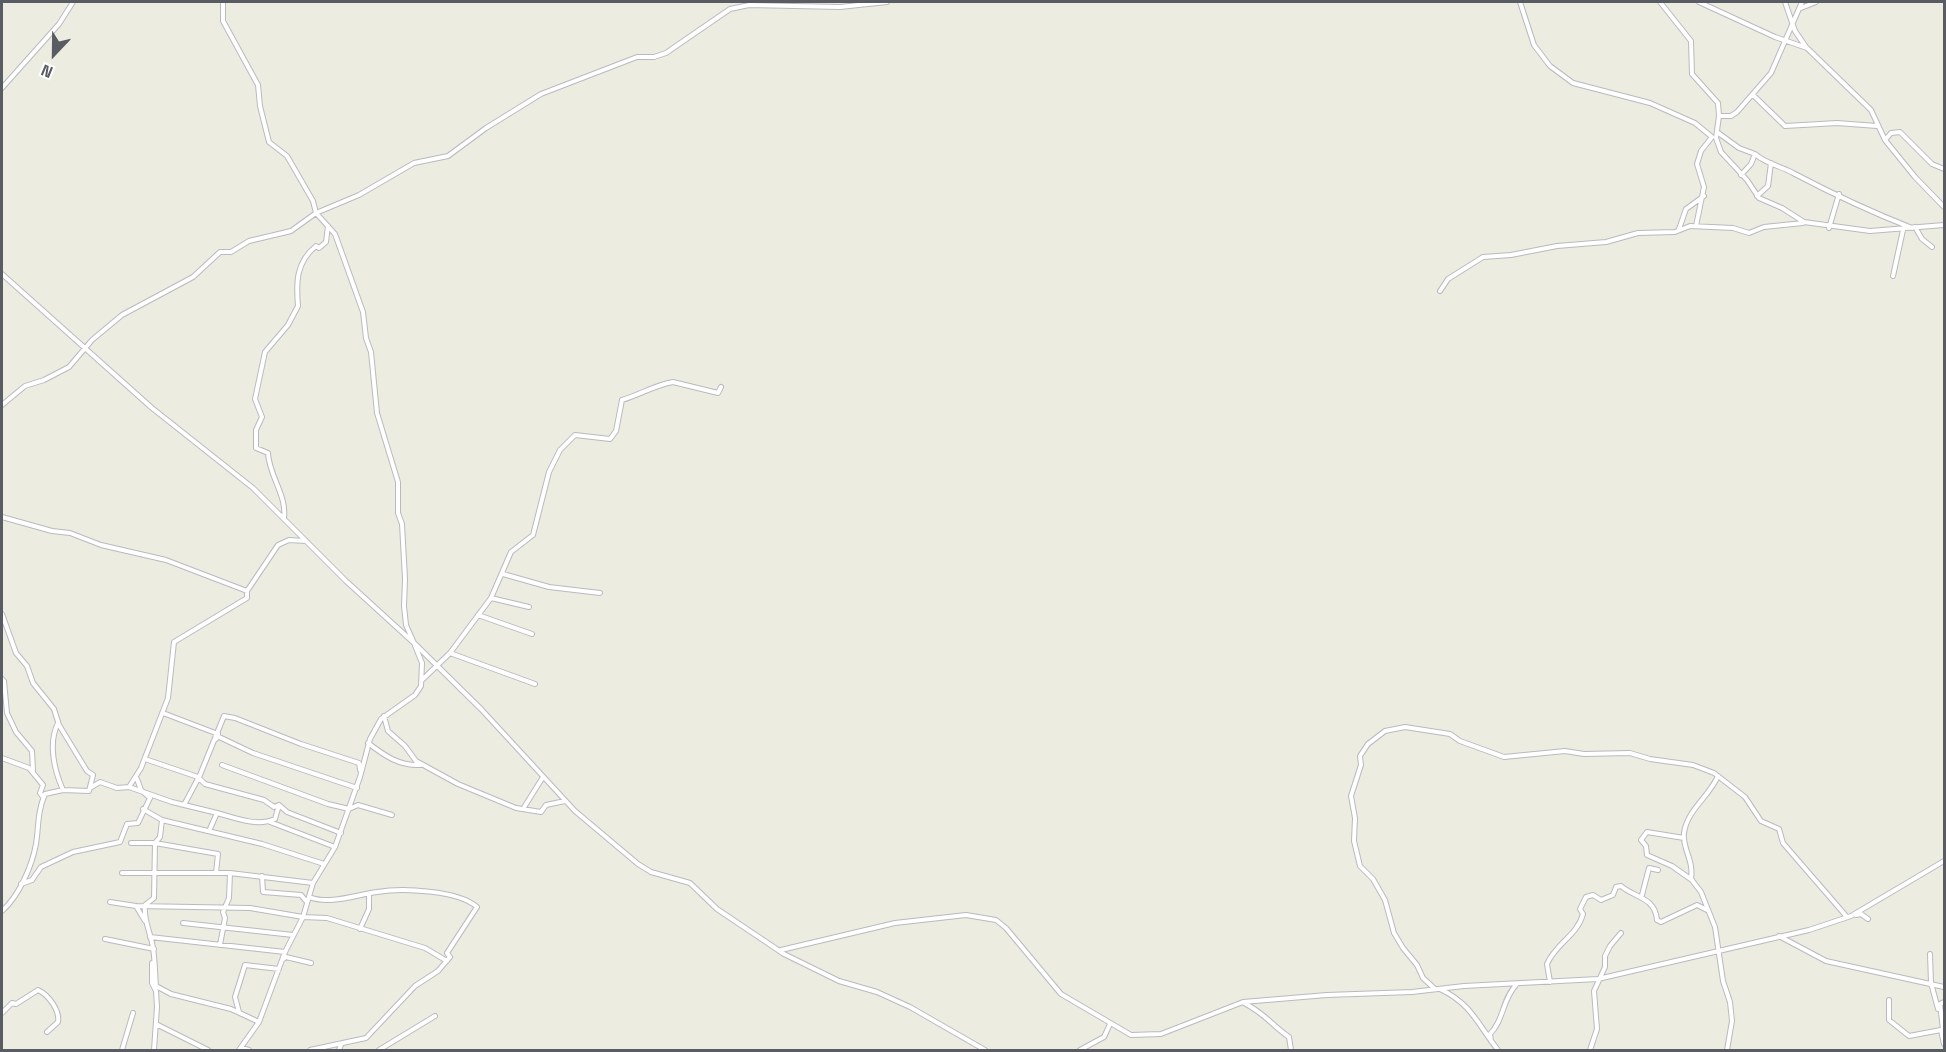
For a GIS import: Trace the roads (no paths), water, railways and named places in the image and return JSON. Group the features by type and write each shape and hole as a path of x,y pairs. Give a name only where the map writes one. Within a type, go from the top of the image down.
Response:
{"street":[{"path":"2,88 60,24 73,2"},
{"path":"223,2 223,21 258,85 260,106 269,142 291,162 316,213 340,244 365,320 366,338 371,352 377,413 398,482 406,625 423,670 422,680 415,695 384,716 368,743 357,788 335,847 313,883 303,917 282,959 259,1022 240,1049 249,1050"},
{"path":"2,405 25,386 62,372 92,340 122,315 193,277 220,252 231,252 249,241 291,231 316,213 359,195 414,163 448,156 486,128 541,94 637,57 654,57 666,53 677,43 692,37 721,13 755,2"},
{"path":"749,5 840,7 887,2"},
{"path":"1520,2 1534,45 1550,66 1573,83 1650,103 1690,121 1712,137"},
{"path":"1660,2 1691,41 1692,74 1718,103 1717,132 1721,152 1757,196 1804,222 1829,228 1903,230 1944,225"},
{"path":"1699,2 1807,48"},
{"path":"1785,2 1797,36 1871,110 1885,140 1915,177 1944,206"},
{"path":"1719,116 1737,112 1771,74 1802,2"},
{"path":"1800,9 1816,2"},
{"path":"1753,95 1785,126 1837,123 1877,126"},
{"path":"1696,226 1704,196 1704,187 1697,164 1698,157 1717,132"},
{"path":"1717,132 1739,148 1839,194 1861,208 1914,228 1932,247"},
{"path":"1885,140 1891,133 1900,132 1932,164 1944,169"},
{"path":"1741,175 1751,164 1755,154"},
{"path":"1757,196 1768,186 1771,164"},
{"path":"1829,228 1839,194"},
{"path":"1679,230 1686,209 1704,196"},
{"path":"1944,197 1944,206"},
{"path":"1440,291 1448,279 1483,257 1511,255 1557,246 1606,242 1638,233 1679,230 1696,226 1733,228 1749,233 1764,227 1804,222"},
{"path":"284,519 286,506 268,461 268,453 256,448 256,430 262,417 255,405 256,389 266,352 288,325 298,306 295,291 301,263 306,254 326,242 328,226"},
{"path":"1893,276 1903,230"},
{"path":"2,274 152,408 253,488 346,581 438,666 565,801 638,864 651,872 690,883 717,909 781,950 840,981 877,992 910,1006 959,1038 986,1050"},
{"path":"422,680 450,653 491,598 511,552 533,535 549,472 560,450 570,438 580,435 610,439 616,431 622,399 644,394 665,384 672,382 718,393 721,387"},
{"path":"2,517 52,531 70,533 101,545 166,560 247,591"},
{"path":"129,787 137,778 168,698 174,642 244,601 247,591 278,545 289,540 307,541"},
{"path":"503,574 549,587 600,593"},
{"path":"491,598 529,607"},
{"path":"2,614 16,653 27,666 33,683 54,709 58,722 87,771 93,776 89,791"},
{"path":"478,615 532,634"},
{"path":"450,653 535,684"},
{"path":"2,679 7,712 16,732 32,750 33,771"},
{"path":"163,713 229,739"},
{"path":"184,804 224,716 359,763 361,774"},
{"path":"384,716 388,731 422,765 458,784 523,809 541,812 546,805 565,801"},
{"path":"58,722 54,735 54,766 63,790"},
{"path":"1498,1050 1478,1018 1462,1001 1437,989 1423,978 1417,964 1394,933 1385,900 1373,879 1360,866 1354,841 1355,818 1351,796 1361,765 1360,754 1375,738 1392,728 1419,729 1457,736 1460,741 1504,758 1565,751 1584,754 1630,753 1650,759 1693,765 1718,776 1745,797 1761,821 1779,829 1783,843 1849,917"},
{"path":"207,756 217,736 222,737 253,753 357,788"},
{"path":"368,743 398,762 407,765 422,765"},
{"path":"2,758 33,771 43,785 40,793 43,798"},
{"path":"145,759 198,777 205,784 264,800 274,807 279,805"},
{"path":"222,765 349,809 357,805 392,816"},
{"path":"1692,880 1692,863 1684,838 1692,811 1705,799 1718,776"},
{"path":"523,809 543,777"},
{"path":"21,884 32,880 41,867 74,852 120,842 127,824 138,823 150,798 141,790 137,778"},
{"path":"89,791 92,785 100,782 117,788 129,787 218,813 250,821 269,822 335,847"},
{"path":"2,911 21,884 35,848 37,814 45,794 63,790 89,791"},
{"path":"269,822 275,819 279,805"},
{"path":"279,805 287,812 341,832"},
{"path":"143,809 162,820 262,844 324,864"},
{"path":"209,831 218,813"},
{"path":"154,1050 156,991 152,983 152,961 154,950 144,915 145,905 154,898 155,843 160,837 162,820"},
{"path":"1684,838 1647,832 1641,840 1646,846 1647,855 1672,866 1692,880 1701,892 1715,927 1717,950 1730,1002 1732,1021 1727,1050"},
{"path":"131,843 155,843 218,854 216,873"},
{"path":"1849,917 1898,886 1944,861"},
{"path":"1642,895 1649,868 1658,870"},
{"path":"122,873 231,873 313,883"},
{"path":"219,945 229,898 231,873"},
{"path":"262,876 263,892 301,895 307,899 327,901 406,890 441,892 476,905 475,912 447,953 450,957 447,961 438,971 415,986 370,1035 341,1045 310,1050"},
{"path":"1551,982 1547,964 1557,945 1566,942 1576,930 1583,914 1580,909 1586,897 1593,895 1601,900 1613,895 1616,887 1621,886 1629,893 1642,895 1656,911 1657,920 1661,922 1697,905 1707,910"},
{"path":"360,929 369,909 369,894"},
{"path":"110,902 136,906 250,908 303,917 327,918 425,948 447,961"},
{"path":"136,906 147,925"},
{"path":"781,950 895,923 966,915 984,916 996,920 1006,928 1061,994 1131,1035 1161,1034 1243,1002 1598,979 1861,914 1868,919 1866,908"},
{"path":"183,923 293,935"},
{"path":"1590,1050 1597,1029 1594,991 1605,967 1605,956 1621,933"},
{"path":"1779,936 1826,961 1944,987"},
{"path":"150,937 285,952"},
{"path":"105,939 154,950"},
{"path":"1930,954 1931,983 1944,1043"},
{"path":"282,959 286,957 311,963"},
{"path":"152,961 156,986 197,1001"},
{"path":"239,1012 235,997 245,965 279,969"},
{"path":"1491,1042 1490,1034 1500,1023 1506,997 1516,984"},
{"path":"2,1013 12,1003 16,1004 38,990 48,997 59,1016 58,1022 47,1032"},
{"path":"156,991 239,1012 259,1022"},
{"path":"1889,1000 1890,1020 1902,1032 1909,1036 1941,1030 1944,1043"},
{"path":"1243,1002 1270,1019 1275,1027 1289,1037 1291,1050"},
{"path":"1938,1009 1944,1002"},
{"path":"122,1050 133,1013"},
{"path":"379,1050 435,1016"},
{"path":"156,1024 208,1050"},
{"path":"1080,1050 1104,1037 1110,1024"},
{"path":"1722,1050 1728,1044"},
{"path":"339,1050 341,1045"}]}
